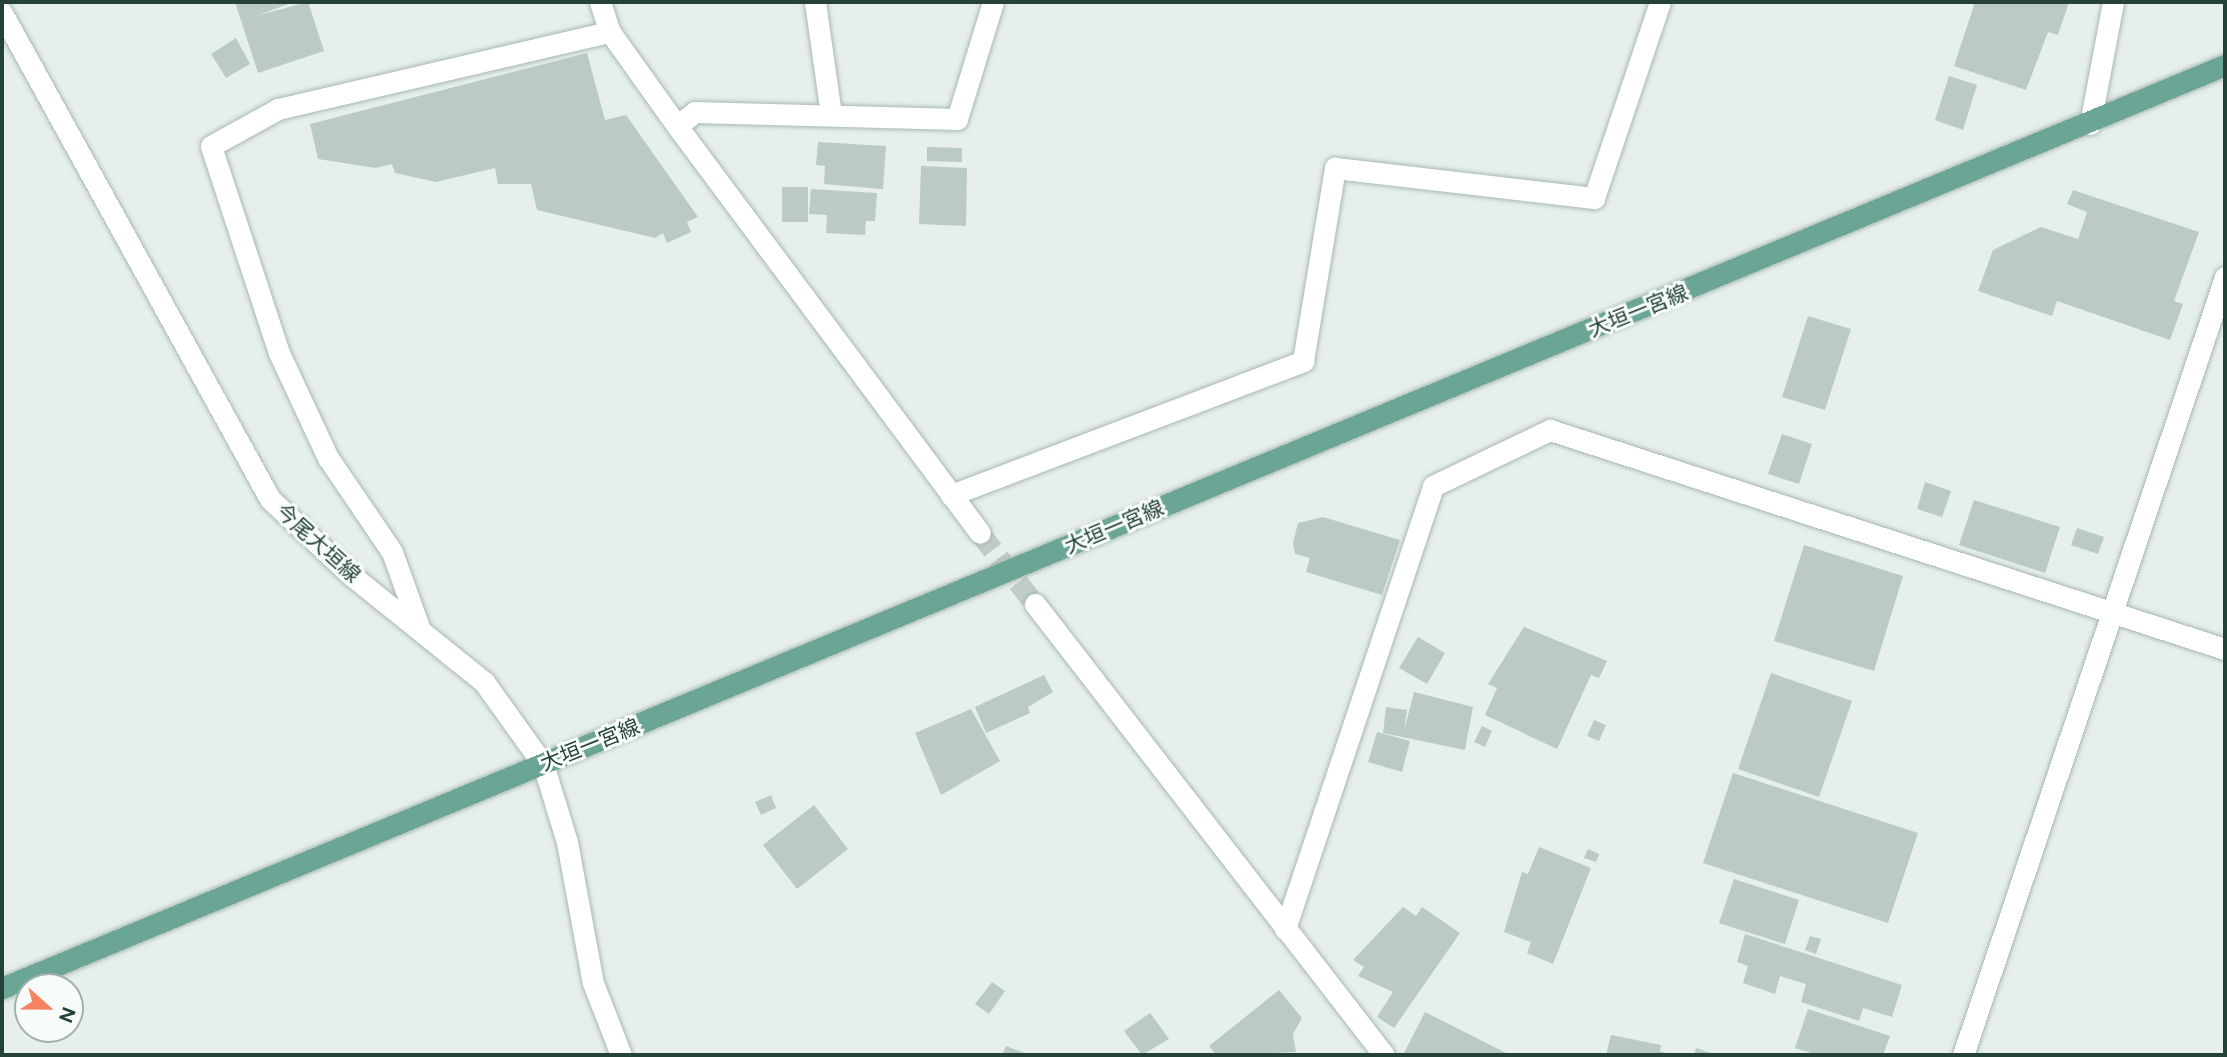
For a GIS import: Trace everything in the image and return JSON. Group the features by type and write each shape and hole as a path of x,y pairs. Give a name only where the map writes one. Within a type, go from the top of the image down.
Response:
{"main road":[{"name":"大垣一宮線","path":"2,988 2090,124 2225,65"}],"street":[{"path":"600,2 610,32 980,533"},
{"path":"815,2 831,115"},
{"path":"677,125 695,111 957,119 993,2"},
{"path":"951,495 1303,360 1335,168 1594,198 1660,2"},
{"path":"2090,124 2113,2"},
{"name":"今尾大垣線","path":"2,13 270,499 351,575 419,627 484,682 542,764 567,842 593,983 621,1055"},
{"path":"419,627 392,551 328,458 279,353 211,146 278,109 610,32"},
{"path":"1963,1055 2225,276"},
{"path":"1285,929 1433,486 1550,430 2225,649"},
{"path":"1035,604 1384,1055"}],"building":[{"path":"235,2 294,2 256,16 308,2 324,51 258,73"},
{"path":"1975,2 2069,2 2058,35 2048,32 2026,90 1954,66"},
{"path":"236,38 250,64 226,78 211,54"},
{"path":"587,53 605,120 626,115 698,217 687,222 691,232 667,243 663,233 655,238 537,210 531,184 498,184 495,168 436,182 395,173 392,164 376,168 318,159 310,124"},
{"path":"1949,76 1977,85 1963,130 1935,120"},
{"path":"818,142 886,146 883,189 824,184 825,166 816,165"},
{"path":"927,147 962,148 962,162 927,161"},
{"path":"921,166 967,168 966,226 919,224"},
{"path":"782,187 808,187 808,222 782,222"},
{"path":"811,189 877,193 875,221 866,221 865,235 826,233 827,215 809,214"},
{"path":"2073,190 2199,232 2174,301 2183,304 2170,340 2057,301 2052,316 1978,291 1993,250 2041,227 2078,239 2087,212 2067,204"},
{"path":"1808,316 1851,329 1825,410 1782,397"},
{"path":"1782,434 1812,444 1799,484 1768,474"},
{"path":"1925,482 1951,491 1942,517 1917,509"},
{"path":"1974,500 2060,527 2045,573 1959,545"},
{"path":"1323,517 1400,540 1382,595 1306,572 1310,558 1295,554 1293,543 1298,523"},
{"path":"2077,528 2104,537 2098,554 2071,545"},
{"path":"1804,545 1903,576 1874,671 1774,641"},
{"path":"1524,627 1607,661 1599,678 1591,675 1557,749 1485,715 1497,688 1488,684"},
{"path":"1418,637 1445,653 1427,684 1399,668"},
{"path":"1771,673 1852,701 1819,797 1738,769"},
{"path":"1044,675 1053,692 1028,707 1030,713 986,733 975,707"},
{"path":"1414,692 1473,707 1465,750 1383,733 1386,707 1407,710 1404,731"},
{"path":"971,709 1000,761 941,795 915,733"},
{"path":"1594,720 1606,725 1599,741 1587,736"},
{"path":"1482,726 1492,731 1485,747 1474,742"},
{"path":"1377,732 1410,741 1402,772 1368,762"},
{"path":"1733,773 1918,833 1888,923 1703,863"},
{"path":"771,795 776,808 761,815 755,802"},
{"path":"814,805 848,849 797,889 763,845"},
{"path":"1539,847 1591,868 1553,964 1527,953 1531,942 1504,932 1522,872 1528,874"},
{"path":"1588,849 1599,854 1596,862 1584,858"},
{"path":"1734,879 1799,900 1785,944 1719,923"},
{"path":"1403,907 1416,916 1422,907 1460,933 1394,1028 1377,1017 1393,992 1358,976 1364,967 1353,960"},
{"path":"1745,934 1902,985 1892,1017 1863,1008 1859,1021 1801,1002 1806,984 1780,976 1775,994 1743,983 1748,966 1737,962"},
{"path":"1810,936 1821,939 1816,954 1805,950"},
{"path":"992,982 1005,991 989,1014 975,1004"},
{"path":"1279,990 1302,1018 1293,1034 1296,1052 1216,1055 1209,1046"},
{"path":"1808,1009 1890,1036 1883,1055 1818,1055 1795,1048"},
{"path":"1425,1012 1510,1055 1403,1055"},
{"path":"1150,1013 1169,1039 1142,1055 1124,1031"},
{"path":"1611,1035 1661,1045 1660,1051 1672,1055 1606,1055"},
{"path":"1006,1046 1030,1055 1002,1055"},
{"path":"1696,1048 1717,1055 1694,1055"}],"tunnel":[{"path":"980,533 1035,604"}]}
